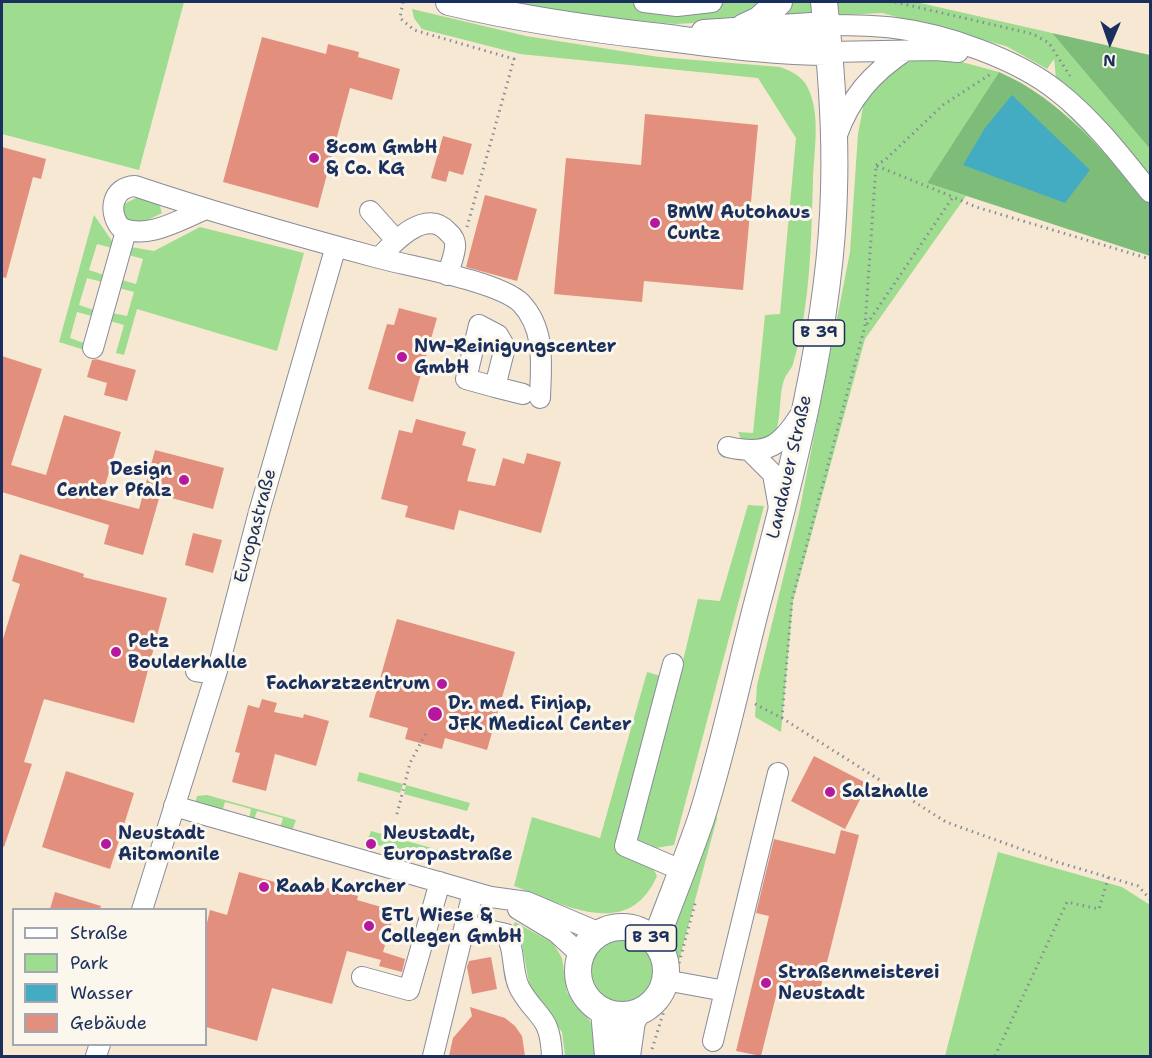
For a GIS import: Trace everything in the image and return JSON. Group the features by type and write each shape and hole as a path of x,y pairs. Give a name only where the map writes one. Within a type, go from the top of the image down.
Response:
{"main road":[{"path":"449,2 534,20 663,38 774,51 829,52"},
{"path":"738,30 759,20 779,2"},
{"path":"663,38 738,30 825,13"},
{"name":"B 39","path":"825,13 829,52"},
{"name":"Landauer Straße","path":"645,935 681,870 701,818 780,520 815,354 831,238 834,143 829,52"},
{"name":"B 39","path":"573,956 600,933 623,927 645,935 665,960 665,980"},
{"path":"573,956 584,994 595,1012 629,1050"},
{"path":"595,1012 626,1015 637,1012 655,1000 665,980"},
{"path":"629,1050 632,1021 637,1012"}],"street":[{"path":"644,2 677,6 712,2"},
{"path":"825,13 897,28 965,46 997,58 1057,90 1101,134 1150,192"},
{"path":"829,52 936,50 997,58"},
{"path":"834,143 844,115 860,90 880,68 904,51"},
{"path":"206,209 149,231 126,231 115,221 113,212 118,193 126,186 135,186 206,209 494,289 520,303 536,324 541,342 531,396 495,387"},
{"path":"370,211 396,240"},
{"path":"379,258 396,240 418,226 433,224 446,228 453,237 455,246 447,275"},
{"path":"93,348 126,231"},
{"name":"Europastraße","path":"142,908 174,806 206,672 336,246"},
{"path":"728,447 751,452 764,450 777,444 790,431 803,410"},
{"path":"751,452 773,474 777,486 780,520"},
{"path":"673,664 625,846 681,870"},
{"path":"713,1041 778,773"},
{"path":"174,806 482,894 527,902 600,933"},
{"path":"362,977 409,990 440,882"},
{"path":"433,1056 465,924 482,894"},
{"path":"482,894 528,913 556,932 573,956"},
{"path":"465,924 506,934 512,944 519,988 543,1017 551,1037 552,1056"},
{"path":"665,980 725,991"}],"path":[{"path":"403,2 400,18 414,30 514,59 469,224 455,246"},
{"path":"876,165 885,160 943,105 989,77 1010,29"},
{"path":"876,165 976,207 1150,259"},
{"path":"782,718 792,600 865,326 876,165"},
{"path":"865,326 953,197"},
{"path":"733,695 782,718 946,822 1057,862 1109,875 1138,886 1150,899"},
{"path":"397,814 410,763 426,733"},
{"path":"995,1056 1067,902 1099,909 1104,884 1109,875"},
{"path":"573,956 568,988 595,1012"}],"green space":[{"path":"2,2 184,2 139,170 2,134"},
{"path":"507,2 916,2 1052,33 1150,149 1150,203 1059,106 1054,59 1047,69 1006,46 882,13 676,24 599,18"},
{"path":"412,9 526,36 659,57 780,67 794,73 805,83 813,103 816,124 807,295 793,364 782,388 776,430 768,445 741,439 738,432 753,433 765,315 780,314 796,138 758,78 520,54 422,29 414,18"},
{"path":"1052,33 1150,55 1150,149"},
{"path":"916,60 958,61 999,72 927,183 966,196 865,339 793,601 781,732 755,717 757,685 799,513 850,252 858,134 864,102 892,66"},
{"path":"999,72 1022,83 1062,112 1099,147 1150,203 1150,256 927,183"},
{"path":"138,197 159,203 162,213 141,223 126,219 122,212 124,204"},
{"path":"94,215 112,241 112,248 97,244 89,270 104,275 102,282 87,278 79,305 94,310 92,316 77,312 70,338 84,343 91,352 59,342"},
{"path":"200,227 304,253 277,351 137,309 124,355 116,353 124,325 110,321 112,313 127,316 134,292 119,288 122,280 136,284 143,259 129,255 131,247 154,251"},
{"path":"748,505 764,506 674,845 656,848 649,861 657,876 645,896 629,908 612,913 593,912 573,908 514,886 532,817 600,838 647,672 678,681 698,599 720,601"},
{"path":"359,772 403,784 400,793 357,781"},
{"path":"406,785 470,803 467,811 404,794"},
{"path":"207,795 296,820 292,831 280,828 283,818 257,811 254,820 249,819 251,809 225,802 222,812 195,804 197,796"},
{"path":"716,814 717,818 678,964 670,957 665,935"},
{"path":"371,831 446,852 442,863 367,842"},
{"path":"998,852 1122,887 1150,905 1150,1056 945,1056"},
{"path":"515,922 553,943 562,958 567,992 590,1021 602,1056 565,1056 562,1032 530,989 522,944 511,930"},
{"path":"621,935 634,938 645,945 652,956 655,969 652,982 645,993 634,1000 621,1003 608,1000 597,993 590,982 587,969 590,956 597,945 608,938"}],"water":[{"path":"1012,95 1090,170 1065,203 963,165 985,128"}],"building":[{"path":"262,37 326,54 328,44 359,52 358,57 400,69 392,100 350,88 318,208 223,182"},
{"name":"BMW Autohaus Cuntz","path":"645,114 758,125 743,290 644,281 642,302 554,294 566,158 641,165"},
{"path":"443,136 472,144 463,175 449,171 446,182 431,178"},
{"path":"2,147 46,159 41,179 33,177 6,278 2,277"},
{"path":"485,195 537,209 517,281 466,267"},
{"name":"NW-Reinigungscenter GmbH","path":"399,308 437,318 413,402 368,389 387,324 394,325"},
{"path":"2,356 42,369 11,465 46,475 64,415 121,432 101,499 139,509 155,450 224,468 213,509 160,495 143,555 104,544 109,525 2,492"},
{"path":"96,359 136,370 127,401 104,395 107,383 87,377 92,360"},
{"path":"416,419 466,432 462,445 476,449 467,481 495,486 503,458 524,464 527,453 561,462 541,533 459,510 454,530 405,517 408,506 381,499 399,430 412,433"},
{"path":"193,533 222,540 213,573 185,565"},
{"path":"20,554 84,574 83,577 167,598 134,723 44,699 24,762 32,764 4,847 2,846 2,642 20,584 12,581"},
{"name":"Facharztzentrum","path":"397,619 515,652 487,750 445,738 442,749 405,739 408,728 369,717"},
{"path":"262,699 277,703 274,712 303,718 304,714 329,721 316,766 275,754 266,791 232,782 240,753 235,752 248,705 259,708"},
{"name":"Salzhalle","path":"814,756 868,784 845,829 791,801"},
{"path":"66,771 134,793 110,869 42,847"},
{"path":"841,830 859,835 818,998 778,988 761,1056 736,1051 769,916 756,913 774,839 835,854"},
{"path":"239,872 322,895 324,887 358,896 357,900 395,911 383,952 405,959 402,972 379,966 381,960 347,951 332,1004 272,988 257,1041 207,1027 207,923 210,910 227,915"},
{"path":"55,892 101,906 100,908 50,908"},
{"path":"491,957 497,989 472,994 467,967 469,961"},
{"path":"470,1007 505,1018 515,1026 522,1036 525,1056 449,1056 453,1038 472,1016"}],"place":[{"name":"8com GmbH & Co. KG","path":"314,158"},
{"name":"BMW Autohaus Cuntz","path":"655,223"},
{"name":"NW-Reinigungscenter GmbH","path":"402,357"},
{"name":"Design Center Pfalz","path":"184,480"},
{"name":"Petz Boulderhalle","path":"116,652"},
{"name":"Facharztzentrum","path":"442,684"},
{"name":"Dr. med. Finjap, JFK Medical Center","path":"435,714"},
{"name":"Salzhalle","path":"830,792"},
{"name":"Neustadt Aitomonile","path":"106,844"},
{"name":"Neustadt, Europastraße","path":"371,844"},
{"name":"Raab Karcher","path":"264,887"},
{"name":"ETL Wiese & Collegen GmbH","path":"369,926"},
{"name":"Straßenmeisterei Neustadt","path":"766,983"}]}
